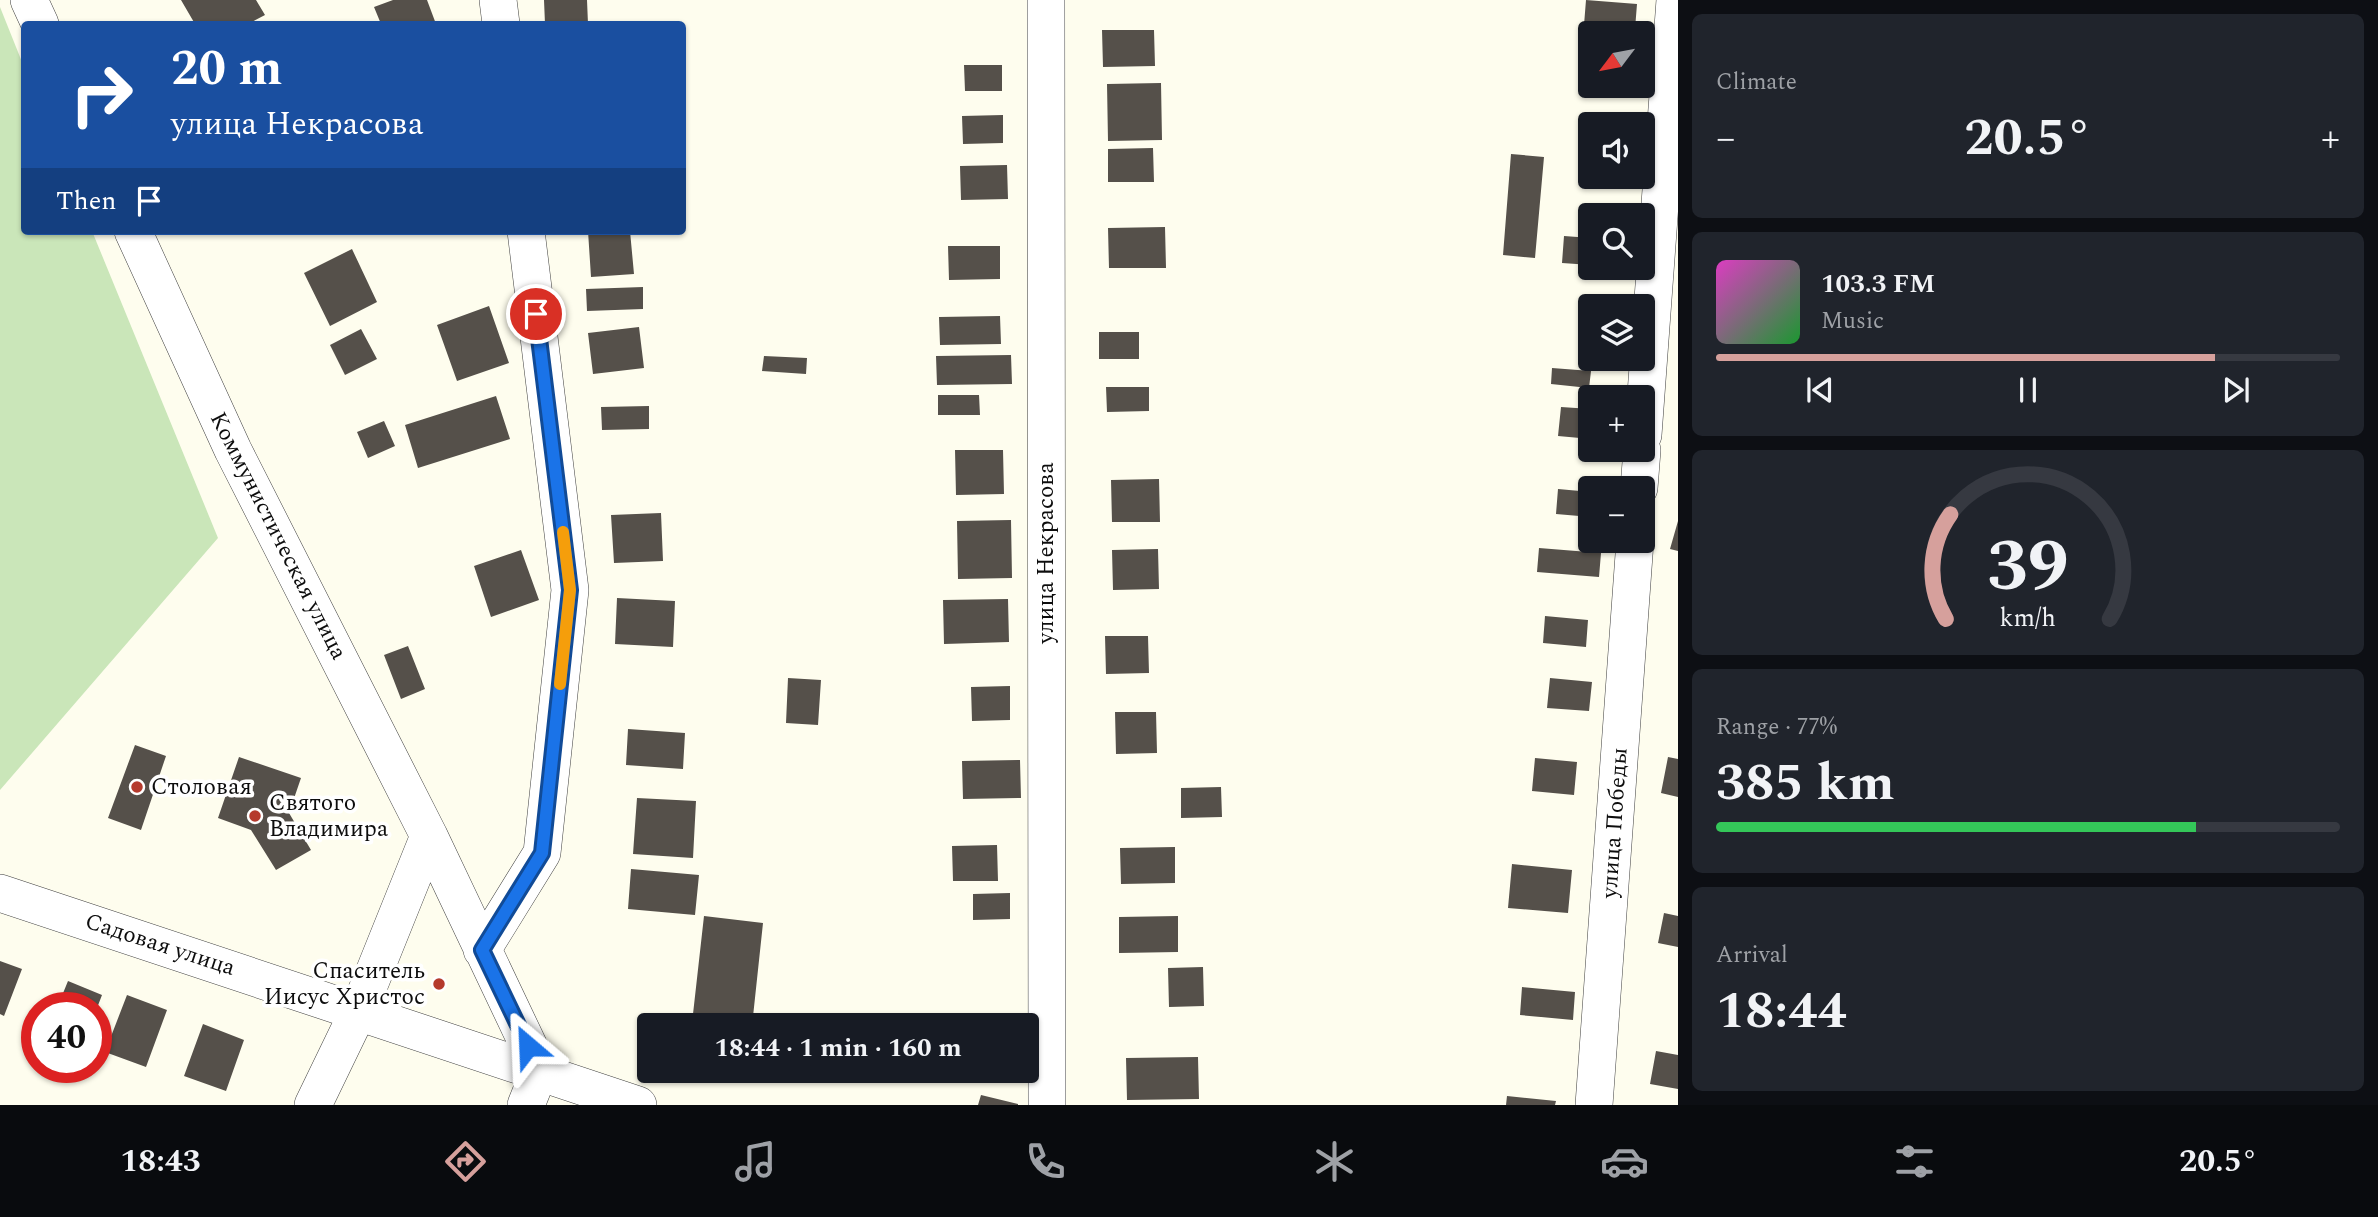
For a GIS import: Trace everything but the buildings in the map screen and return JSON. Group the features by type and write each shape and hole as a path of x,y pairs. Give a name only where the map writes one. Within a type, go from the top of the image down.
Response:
{"street":[{"path":"29,0 39,21"},
{"path":"498,0 501,21"},
{"name":"улица Некрасова","path":"1046,0 1046,1105"},
{"path":"1647,385 1675,0"},
{"name":"Коммунистическая улица","path":"136,235 233,450 429,836 540,1070"},
{"path":"482,950 542,853 570,590 526,235"},
{"name":"улица Победы","path":"1594,1105 1634,553"},
{"path":"313,1105 359,1010 429,836"},
{"name":"Садовая улица","path":"0,893 540,1070 638,1105"},
{"path":"526,1105 540,1070"}],"green space":[{"path":"0,7 21,60 21,235 94,235 218,538 0,790"}],"slow traffic":[{"path":"560,684 570,590 563,532"}],"place":[{"name":"Столовая","path":"137,787"},
{"name":"Святого Владимира","path":"255,816"},
{"name":"Спаситель Иисус Христос","path":"439,984"}],"route":[{"path":"528,1046 482,950 542,853 570,590 536,314"}]}
